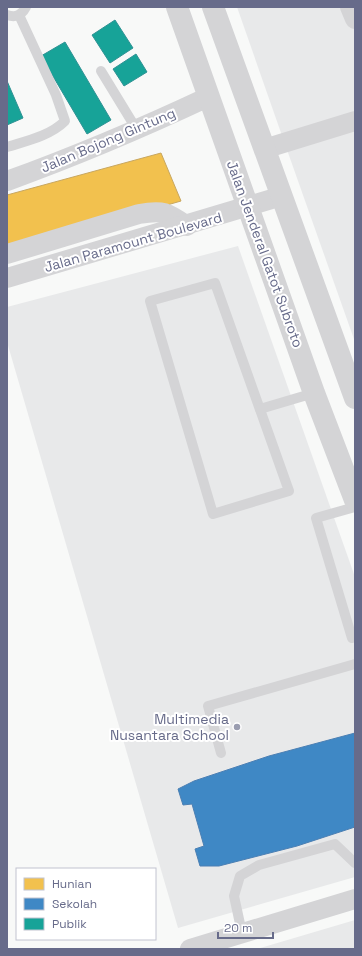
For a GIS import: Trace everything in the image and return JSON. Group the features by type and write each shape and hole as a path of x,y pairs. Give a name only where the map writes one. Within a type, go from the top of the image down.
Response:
{"street":[{"name":"Jalan Jenderal Gatot Subroto","path":"177,7 314,393 355,500"},
{"path":"213,7 355,398"},
{"path":"350,7 355,19"},
{"name":"Jalan Bojong Gintung","path":"7,181 74,157 208,97"},
{"path":"264,149 355,121"},
{"name":"Jalan Paramount Boulevard","path":"7,278 249,208 282,196"},
{"path":"7,254 139,214 159,211 170,213 187,226"},
{"path":"190,949 355,899"}],"lane":[{"path":"7,15 14,17 22,11 56,94 65,121 59,127 47,134 7,147"},
{"path":"101,71 137,130"},
{"path":"215,283 260,409 289,491 213,514 150,301 215,283"},
{"path":"260,409 314,393"},
{"path":"352,638 316,518 355,507"},
{"path":"221,753 208,706 355,664"},
{"path":"242,933 234,896 240,876 259,865 335,844 355,864"}],"shaded area":[{"path":"237,7 355,7 355,342 280,130"},
{"name":"Multimedia Nusantara School","path":"238,246 355,577 355,877 178,928 7,342 7,307"},
{"path":"355,920 355,949 257,949"}],"building: Hunian":[{"path":"161,153 181,201 7,251 7,195"}],"building: Sekolah":[{"path":"355,733 355,827 297,846 219,866 200,866 195,849 204,846 192,804 183,805 178,789 194,781 269,756"}],"building: Publik":[{"path":"115,20 133,48 110,63 92,35"},
{"path":"65,42 111,120 87,134 41,56"},
{"path":"136,54 147,72 124,86 113,69"},
{"path":"7,81 23,118 7,125"}],"place":[{"name":"Multimedia Nusantara School","path":"237,727"}]}
